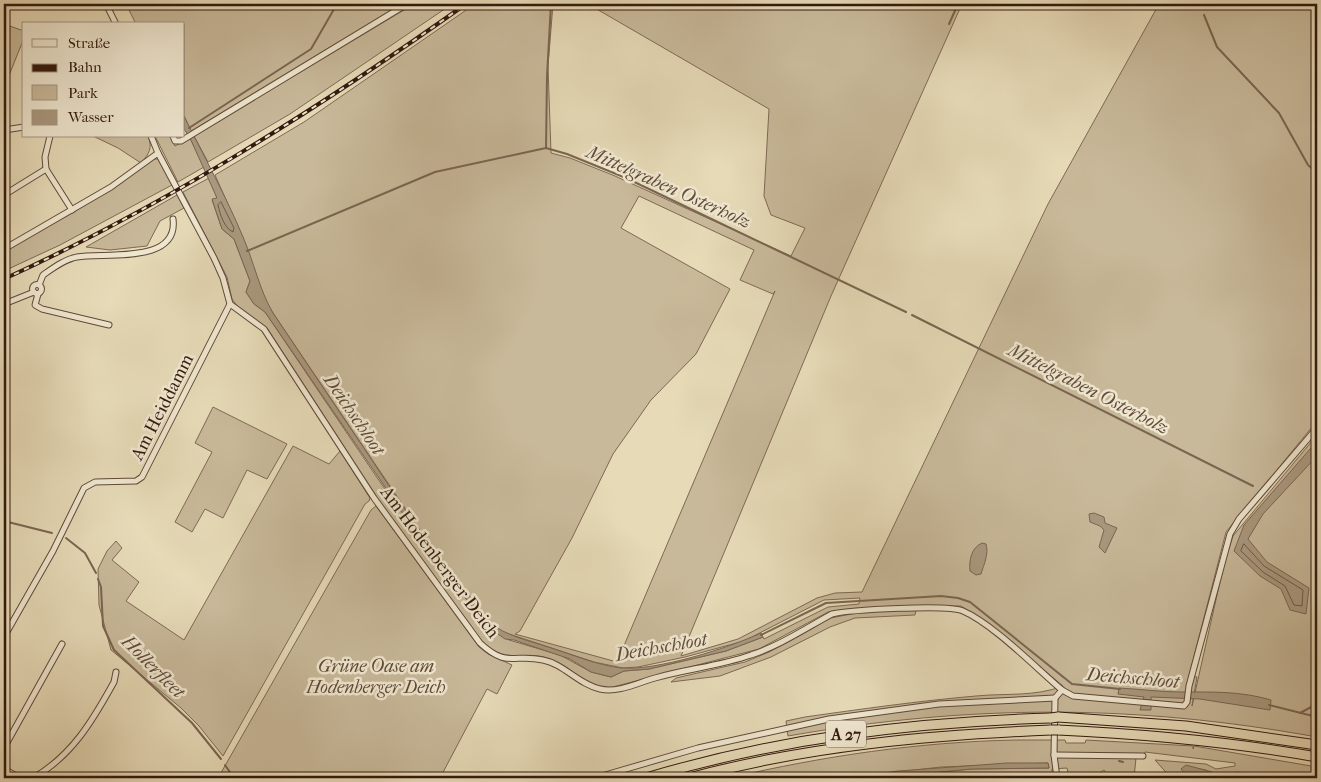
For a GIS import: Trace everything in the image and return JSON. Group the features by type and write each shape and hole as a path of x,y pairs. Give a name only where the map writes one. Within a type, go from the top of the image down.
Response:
{"highway":[{"name":"A 27","path":"646,778 732,755 823,737 921,724 1054,717 1186,726 1317,745"},
{"name":"A 27","path":"689,778 776,758 872,743 919,737 1054,730 1184,738 1317,757"}],"street":[{"path":"106,4 115,22"},
{"path":"174,138 176,141 181,142 407,4"},
{"path":"4,130 22,127"},
{"path":"50,138 45,157 46,169 72,210"},
{"path":"153,138 158,153 214,258 223,278 230,304"},
{"path":"4,249 118,182 158,153"},
{"path":"4,194 46,169"},
{"path":"109,325 42,309 34,305 36,293 34,286 39,285 43,275 76,257 145,253 158,248 171,236 174,227 173,219"},
{"path":"4,304 36,293"},
{"name":"Am Heiddamm","path":"4,637 53,552 84,488 95,482 136,481 142,477 230,304"},
{"name":"Am Hodenberger Deich","path":"230,304 264,329 374,498 480,643 494,655 509,660 526,658 543,660 554,664 588,686 602,690 616,690 655,678 750,656 832,614 842,612 960,609 979,620 1062,690"},
{"path":"1057,778 1054,755 1055,698 1062,690 1073,696 1184,706 1187,702 1189,686 1230,534 1238,520 1317,428"},
{"path":"4,748 62,644"},
{"path":"33,778 58,760 84,734 114,682 116,672"},
{"path":"595,778 698,748 829,720 939,704 1055,698"},
{"path":"1054,755 1143,756"},
{"path":"4,770 20,778"}],"green space":[{"path":"126,4 401,4 191,131 185,118 185,22 135,22"},
{"path":"414,4 452,4 290,114 208,162 194,136"},
{"path":"475,4 553,4 548,66 551,153 570,158 615,176 791,256 805,228 771,215 764,196 769,109 588,4 962,4 831,296 681,656 738,639 817,598 835,593 862,592 1048,204 1159,4 1317,4 1317,421 1226,532 1189,676 1197,677 1192,706 1224,564 1233,536 1317,435 1317,737 1183,718 1053,712 923,718 788,736 786,721 805,717 933,700 1042,692 1063,686 988,623 961,606 917,606 915,615 855,618 830,627 771,657 720,676 671,682 676,678 745,662 769,652 831,618 856,613 858,608 828,612 759,649 609,688 593,684 553,660 543,657 501,654 493,650 483,643 379,501 267,328 238,307 232,299 227,277 183,192 209,178 217,198 212,200 222,229 234,239 250,281 246,292 254,304 265,312 429,551 488,627 509,640 560,655 591,672 611,677 624,671 649,669 726,651 763,637 764,639 828,607 859,604 860,598 824,600 744,641 685,657 638,667 623,668 594,662 500,631 489,622 436,554 266,302 243,238 215,175 304,122","holes":["639,196 754,250 740,280 773,294 775,291 617,662 515,634 520,631 572,538 613,454 651,400 696,354 730,289 621,228"]},
{"path":"4,24 22,30 22,43 4,88"},
{"path":"97,138 148,138 150,144 149,151 141,163 118,148"},
{"path":"156,138 171,138 175,146 190,138 204,167 178,182"},
{"path":"154,159 159,159 172,185 60,245 4,271 4,251 74,212"},
{"path":"177,195 184,208 160,221 147,246 110,250 86,247"},
{"path":"213,407 287,444 267,479 247,470 223,518 205,509 192,532 175,522 212,452 195,443"},
{"path":"293,446 329,464 340,451 370,498 223,756 199,726 181,708 111,650 99,605 98,569 107,551 116,541 122,548 112,560 139,582 126,601 184,640"},
{"name":"Grüne Oase am Hodenberger Deich","path":"376,506 479,647 488,654 512,665 497,694 487,689 440,778 218,778 371,510"},
{"path":"1016,740 1065,740 1066,743 1085,743 1086,740 1193,746 1193,749 1194,746 1317,767 1317,778 1285,778 1236,772 1235,775 1246,778 1215,778 1206,770 1188,767 1188,778 1171,778 1155,760 1206,764 1216,769 1235,766 1235,763 1145,752 1143,758 1136,758 1134,778 1110,778 1104,770 1092,778 1069,777 1067,768 1052,769 1052,774 1015,775 1010,778 874,778 972,769 1049,768 1048,763 941,767 845,778 729,778 800,763 907,747"}],"water":[{"path":"185,118 247,246 264,295 273,313 410,517 489,622 502,631 517,637 593,662 621,668 653,666 672,662 731,645 761,633 763,637 726,651 649,669 624,671 611,677 591,672 570,659 514,640 505,639 488,627 429,551 265,312 254,304 246,292 250,281 234,239 222,229 212,199 217,198 185,130"},
{"path":"1317,441 1317,456 1263,514 1248,539 1267,562 1309,588 1306,614 1290,610 1281,589 1260,576 1234,551 1244,525"},
{"path":"1094,513 1104,517 1105,523 1117,528 1105,553 1099,547 1104,530 1090,522 1089,514"},
{"path":"982,543 986,544 987,555 981,574 976,575 970,571 970,559 975,548"},
{"path":"1119,688 1249,695 1271,700 1270,710 1200,699 1151,697 1151,710 1140,710 1144,697 1118,694"},
{"path":"1007,763 1048,763 1049,768 972,769 874,778 845,778 898,771"},
{"path":"1186,765 1212,772 1215,778 1188,778 1181,769"}],"waterway":[{"path":"189,128 311,49 337,4"},
{"path":"546,148 551,4"},
{"path":"949,24 958,4"},
{"path":"1204,15 1217,47 1279,113 1308,165 1317,173"},
{"name":"Mittelgraben Osterholz","path":"247,251 435,172 546,148 567,154 626,178 906,312"},
{"name":"Mittelgraben Osterholz","path":"912,315 1253,486"},
{"name":"Hollerfleet","path":"4,521 52,533"},
{"name":"Hollerfleet","path":"66,538 85,553 96,573"},
{"name":"Hollerfleet","path":"98,579 101,587 103,626 114,650 192,723 221,759"},
{"name":"Deichschloot","path":"761,635 826,603 941,596 958,598 970,602 1072,684 1120,689"},
{"path":"1300,713 1317,704"},
{"name":"Deichschloot","path":"1269,705 1317,717"},
{"path":"1119,761 1123,762"},
{"name":"Hollerfleet","path":"225,765 234,778"}],"railway":[{"path":"4,279 125,219 241,152 355,80 466,4"}]}
